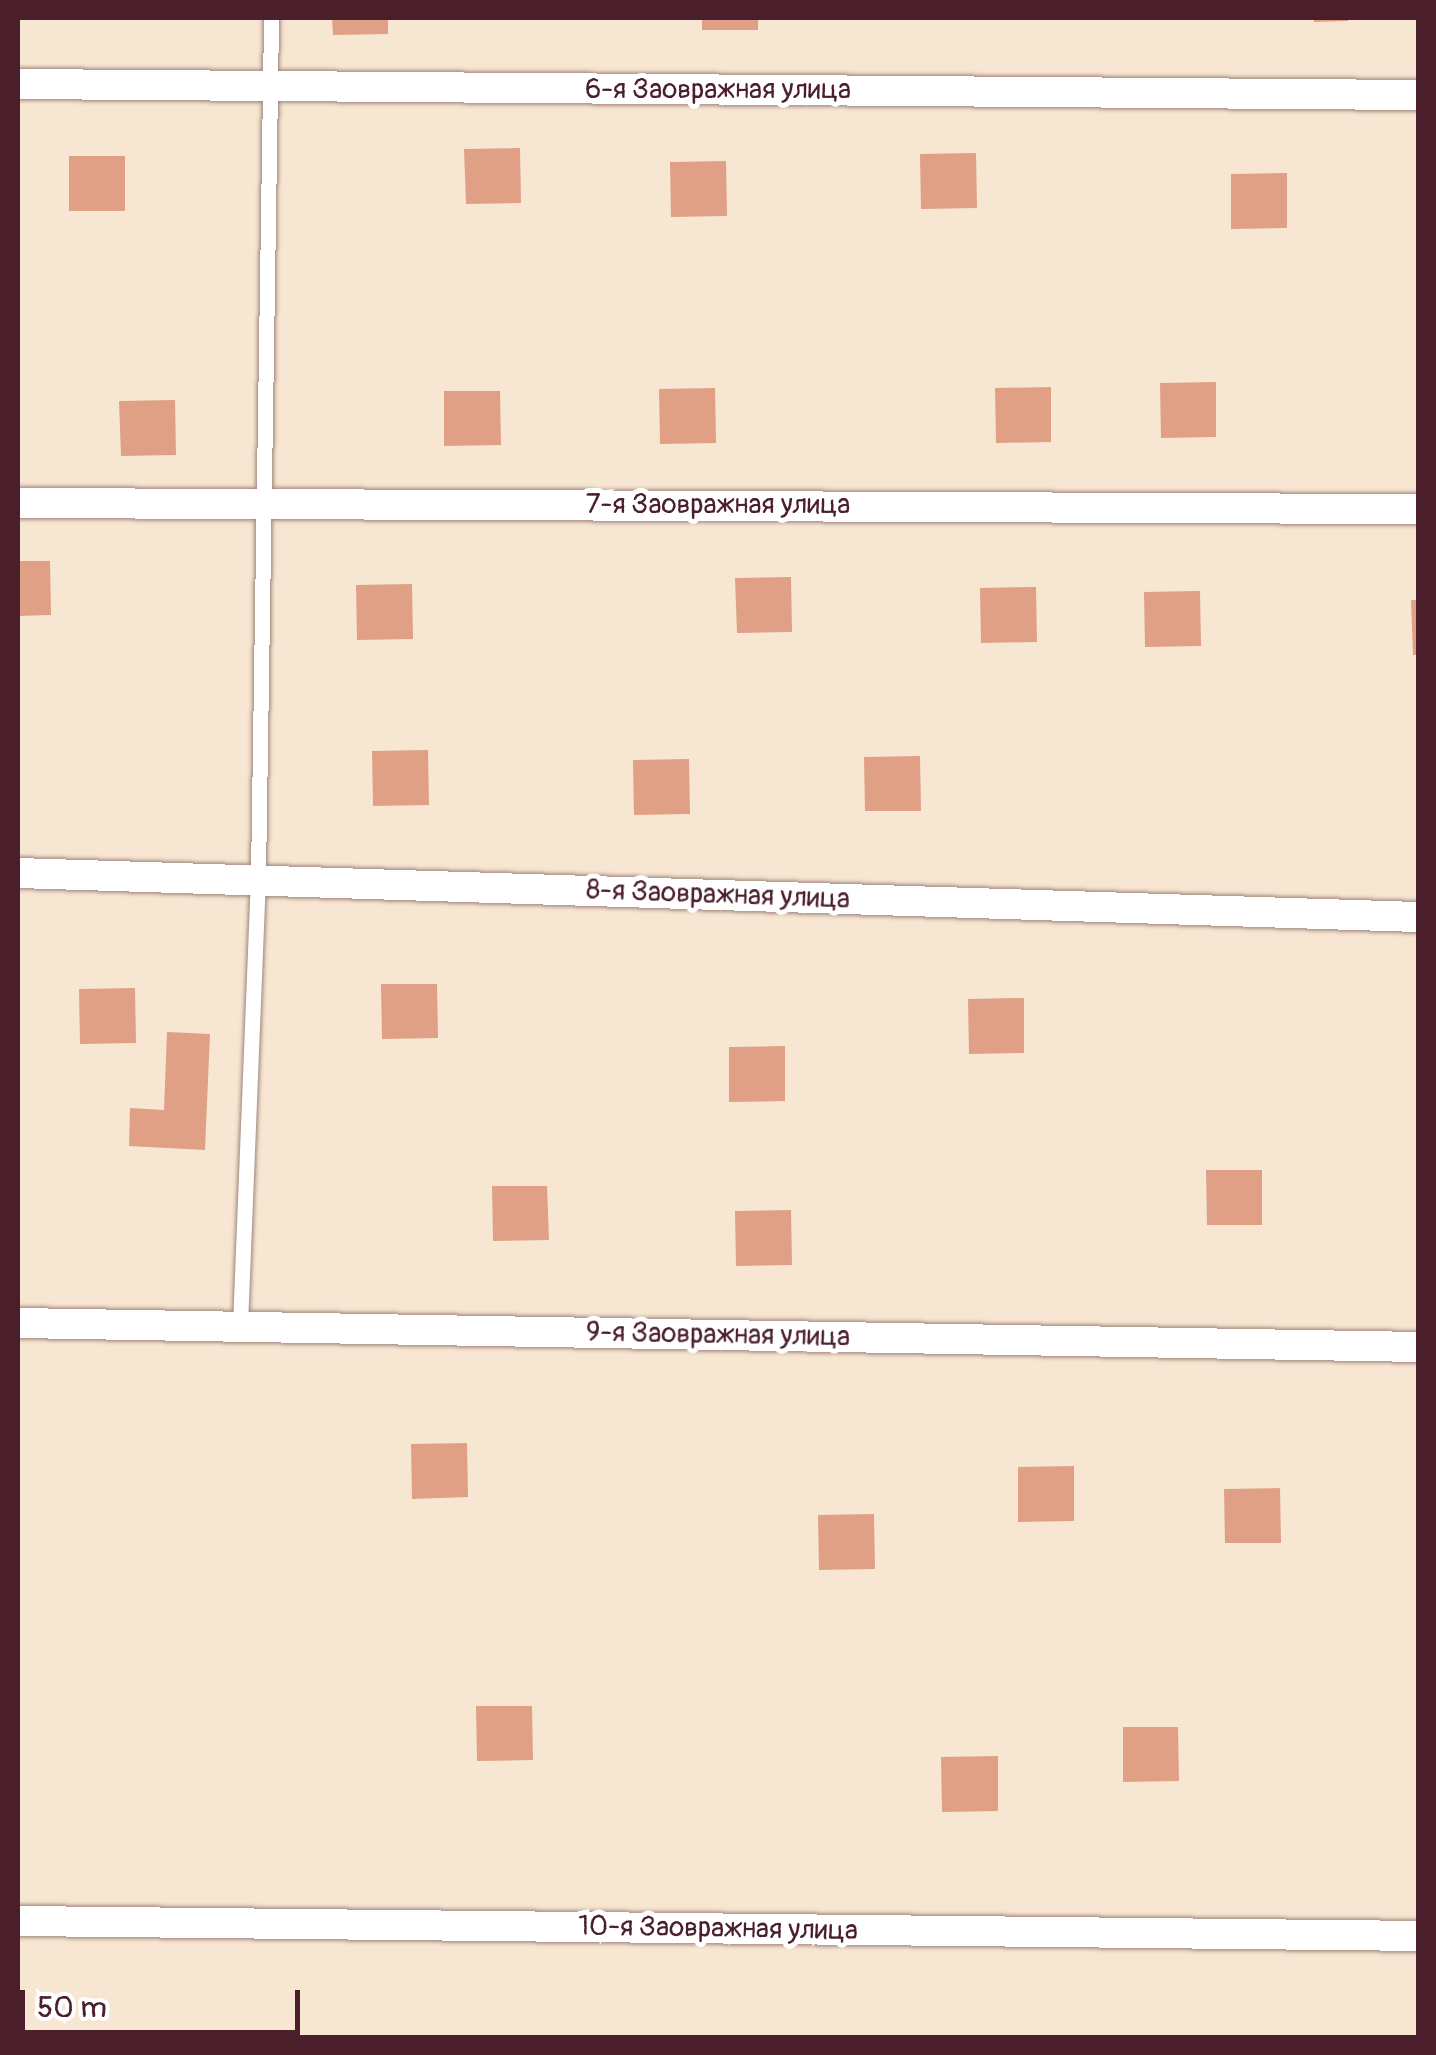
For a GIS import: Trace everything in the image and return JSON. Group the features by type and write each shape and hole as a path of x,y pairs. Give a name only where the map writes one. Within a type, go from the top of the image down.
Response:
{"street":[{"name":"6-я Заовражная улица","path":"18,84 1418,95"},
{"name":"7-я Заовражная улица","path":"18,502 1418,510"},
{"name":"8-я Заовражная улица","path":"18,873 258,876 1418,917"},
{"name":"9-я Заовражная улица","path":"18,1322 1418,1348"},
{"name":"10-я Заовражная улица","path":"18,1922 1418,1936"}],"lane":[{"path":"240,1324 258,876 271,18"}],"building":[{"path":"332,18 388,18 388,34 333,35"},
{"path":"702,18 758,18 758,30 702,30"},
{"path":"1314,18 1348,18 1348,21 1314,22"},
{"path":"520,148 521,203 466,204 464,149"},
{"path":"976,153 977,208 921,209 920,154"},
{"path":"69,156 125,156 125,211 69,211"},
{"path":"726,161 727,216 671,217 670,162"},
{"path":"1287,173 1287,228 1231,229 1231,174"},
{"path":"1216,382 1216,437 1161,438 1160,383"},
{"path":"1051,387 1051,442 996,443 995,388"},
{"path":"715,388 716,443 660,444 659,389"},
{"path":"444,391 500,391 501,445 444,446"},
{"path":"175,400 176,455 121,456 119,401"},
{"path":"18,561 50,561 51,615 18,616"},
{"path":"791,577 792,632 737,633 735,578"},
{"path":"412,584 413,639 357,640 356,585"},
{"path":"1036,587 1037,642 981,643 980,588"},
{"path":"1200,591 1201,646 1145,647 1144,592"},
{"path":"1411,600 1418,600 1418,655 1413,655"},
{"path":"428,750 429,805 373,806 372,751"},
{"path":"920,756 921,811 865,811 864,757"},
{"path":"689,759 690,814 634,815 633,760"},
{"path":"381,984 437,984 438,1038 382,1039"},
{"path":"135,988 136,1043 80,1044 79,989"},
{"path":"1024,998 1024,1053 969,1054 968,999"},
{"path":"167,1032 210,1034 205,1150 129,1146 130,1108 164,1110"},
{"path":"785,1046 785,1101 729,1102 729,1047"},
{"path":"1206,1170 1262,1170 1262,1225 1207,1225"},
{"path":"492,1186 547,1186 549,1240 493,1241"},
{"path":"791,1210 792,1265 736,1266 735,1211"},
{"path":"467,1443 468,1497 412,1499 411,1444"},
{"path":"1074,1466 1074,1521 1018,1522 1018,1467"},
{"path":"1280,1488 1281,1543 1225,1543 1224,1489"},
{"path":"874,1514 875,1569 819,1570 818,1515"},
{"path":"476,1706 532,1706 533,1760 477,1761"},
{"path":"1123,1727 1178,1727 1179,1781 1123,1782"},
{"path":"998,1756 998,1811 942,1812 941,1757"}]}
